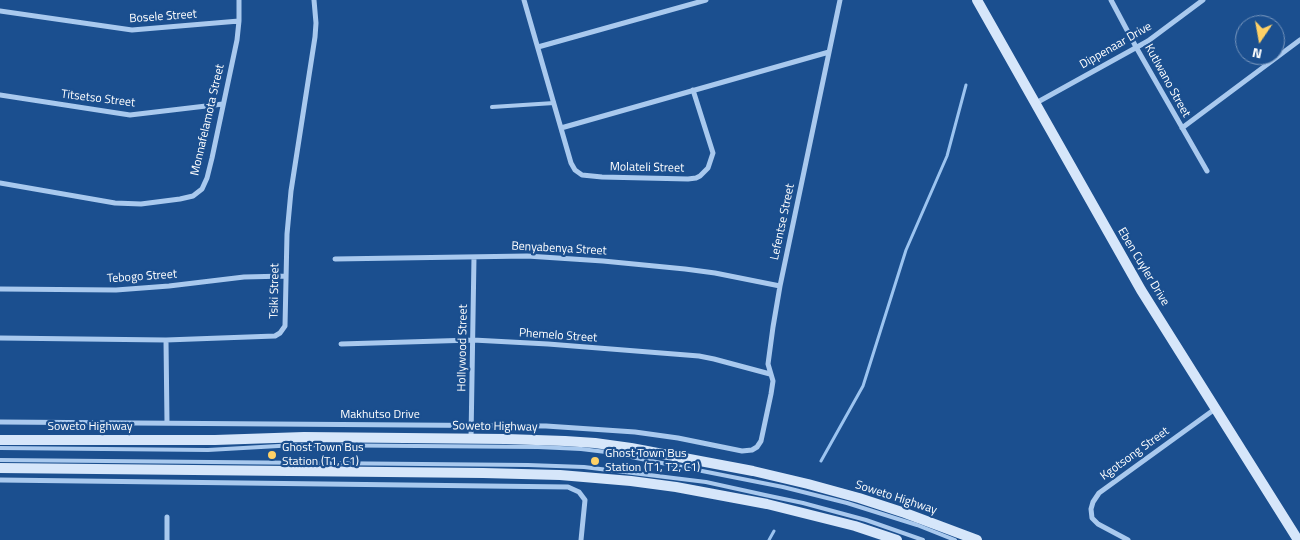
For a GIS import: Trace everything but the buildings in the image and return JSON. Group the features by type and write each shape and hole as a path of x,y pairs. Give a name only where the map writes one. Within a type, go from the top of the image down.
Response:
{"main road":[{"name":"Eben Cuyler Drive","path":"977,0 1125,264 1296,537"},
{"name":"Soweto Highway","path":"0,440 215,440 304,437 595,443 631,448 808,484 905,513 977,540"},
{"path":"0,468 560,475 676,487 768,504 855,526 897,540"}],"street":[{"name":"Monnafelamota Street","path":"0,184 115,204 141,204 193,196 202,189 206,178 237,40 239,0"},
{"name":"Tsiki Street","path":"0,338 166,340 277,335 285,326 287,234 290,199 315,37 314,0"},
{"name":"Molateli Street","path":"524,0 570,163 575,170 582,174 602,177 688,179 700,176 708,168 713,153 693,90"},
{"path":"538,47 706,0"},
{"name":"Lefentse Street","path":"757,448 762,437 773,386 768,364 780,286 840,0"},
{"name":"Kutlwano Street","path":"1111,0 1207,171"},
{"name":"Dippenaar Drive","path":"1035,104 1148,41 1203,0"},
{"name":"Bosele Street","path":"0,11 132,30 239,21"},
{"path":"1182,128 1300,40"},
{"path":"561,128 829,52"},
{"name":"Titsetso Street","path":"0,95 130,115 223,104"},
{"name":"Benyabenya Street","path":"335,259 527,256 603,261 715,273 780,286"},
{"name":"Hollywood Street","path":"472,439 474,257"},
{"name":"Tebogo Street","path":"0,289 116,290 169,286 244,276 286,276"},
{"path":"166,340 167,423"},
{"name":"Phemelo Street","path":"341,344 473,340 548,344 699,356 770,374"},
{"name":"Kgotsong Street","path":"1128,540 1098,524 1092,518 1091,509 1099,493 1216,409"},
{"name":"Makhutso Drive","path":"0,422 546,426 635,432 746,451 757,448"},
{"path":"0,480 568,487 579,492 583,496 585,503 581,540"},
{"path":"167,517 167,540"}],"lane":[{"path":"492,107 554,103"},
{"name":"Soweto Highway","path":"0,448 208,450 306,446 538,448 606,452 792,489 855,505 917,525 955,540"},
{"path":"0,460 584,467 706,482 803,503 866,520 923,540"}],"waterway":[{"path":"821,461 863,386 906,250 947,156 966,85"},
{"path":"769,540 774,531"}],"place":[{"name":"Ghost Town Bus Station (T1, C1)","path":"272,455"},
{"name":"Ghost Town Bus Station (T1, T2, C1)","path":"595,461"}]}
